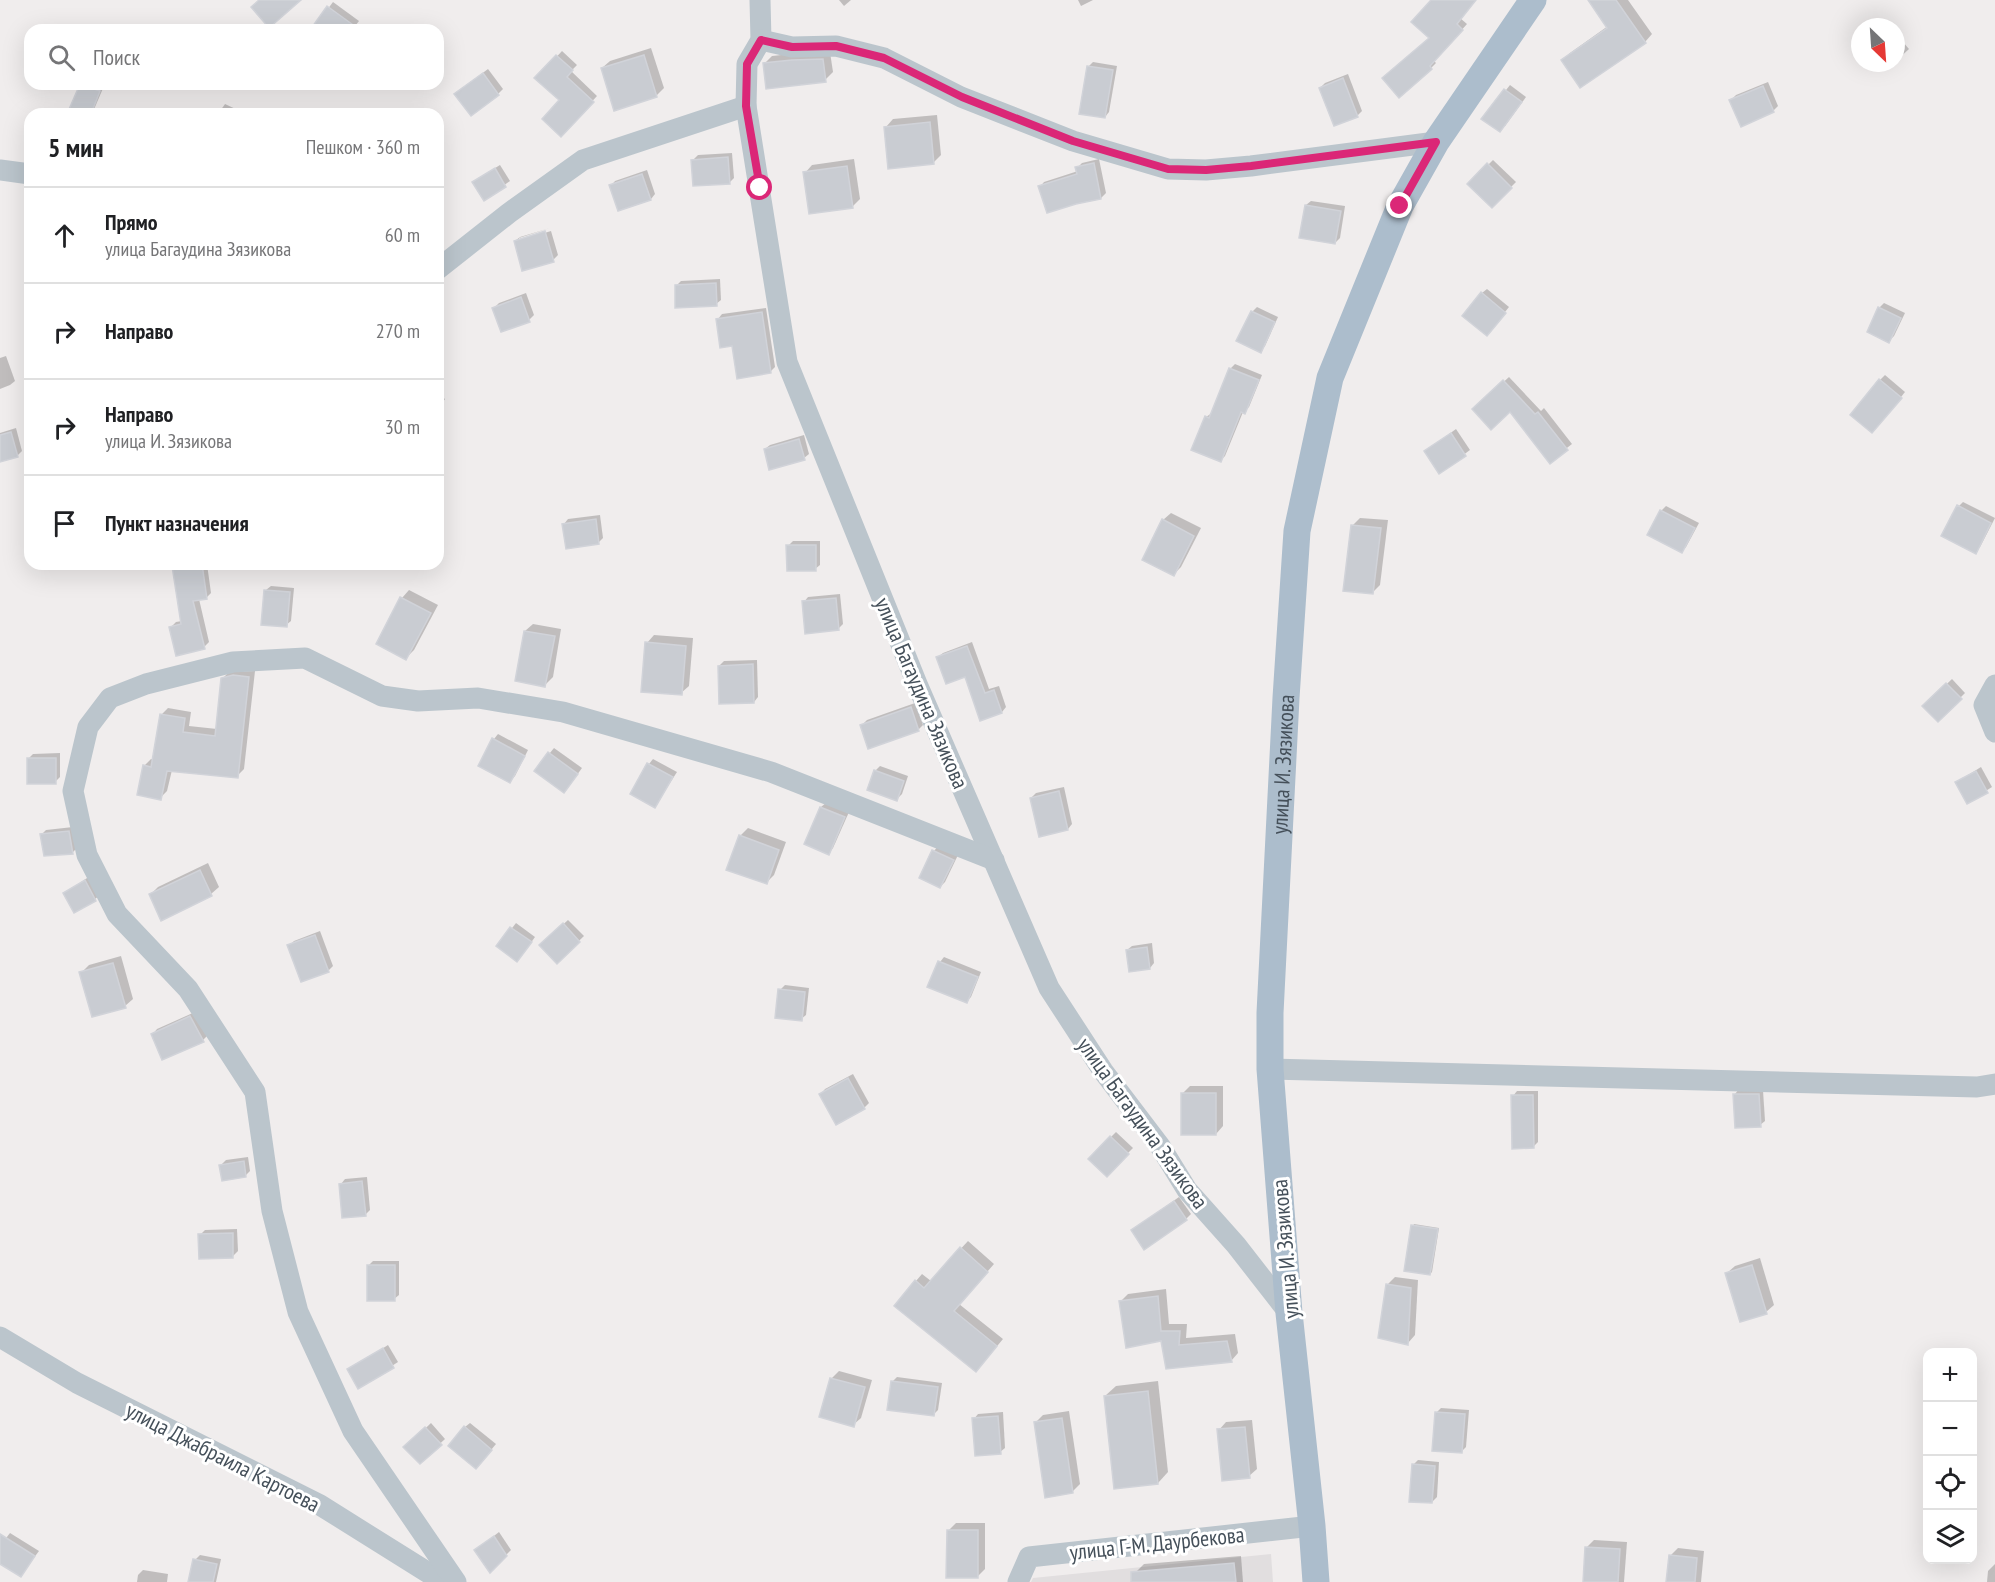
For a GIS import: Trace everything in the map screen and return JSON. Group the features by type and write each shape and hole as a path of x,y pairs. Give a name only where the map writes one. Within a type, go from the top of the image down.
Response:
{"main road":[{"name":"улица И. Зязикова","path":"1316,1582 1289,1313 1270,1069 1270,1013 1283,745 1297,531 1330,378 1400,206 1436,142 1533,0"}],"street":[{"name":"улица Багаудина Зязикова","path":"760,0 761,40 747,64 746,106 787,362 917,684 1049,988 1103,1071 1160,1146 1187,1190 1236,1245 1289,1313"},
{"path":"761,40 792,47 836,46 884,58 962,97 1073,141 1168,169 1206,170 1251,166 1436,142"},
{"path":"444,264 508,213 583,160 746,106"},
{"path":"0,170 24,173"},
{"path":"456,1582 353,1431 298,1312 272,1211 255,1092 188,989 117,914 87,855 73,791 88,727 110,698 146,684 233,662 305,658 382,696 418,701 478,698 563,712 771,772 994,860"},
{"path":"1995,685 1984,705 1995,732"},
{"path":"1270,1069 1977,1087 1995,1084"},
{"name":"улица Джабраила Картоева","path":"0,1336 77,1383 320,1505 443,1582"},
{"name":"улица Г-М. Даурбекова","path":"1018,1582 1029,1557 1312,1526"}],"shaded area":[{"path":"1271,1554 1273,1582 1031,1582 1033,1578"}],"building":[{"path":"259,0 301,0 274,24 266,24 251,7"},
{"path":"1431,0 1476,0 1457,24 1463,30 1430,66 1432,69 1399,98 1382,78 1429,38 1411,22"},
{"path":"1588,0 1616,0 1646,43 1580,88 1561,60 1607,28"},
{"path":"327,6 352,24 314,24"},
{"path":"556,55 573,70 567,77 594,102 561,137 542,119 559,100 534,78"},
{"path":"644,55 657,97 614,111 601,68"},
{"path":"823,59 826,82 766,89 763,63"},
{"path":"1087,66 1113,70 1105,118 1079,114"},
{"path":"483,73 499,95 471,116 454,94"},
{"path":"1343,78 1358,117 1334,126 1319,88"},
{"path":"1763,86 1774,112 1741,127 1729,100"},
{"path":"1504,89 1522,102 1500,132 1481,119"},
{"path":"77,90 100,91 93,108 70,108"},
{"path":"930,122 934,164 888,169 884,127"},
{"path":"728,157 730,184 693,186 691,160"},
{"path":"1094,163 1101,199 1047,213 1038,186 1077,174 1075,167"},
{"path":"1487,163 1512,188 1492,208 1467,184"},
{"path":"847,166 853,208 809,214 803,172"},
{"path":"495,168 506,187 484,201 472,182"},
{"path":"642,174 651,200 618,211 609,185"},
{"path":"1305,205 1341,211 1335,244 1299,238"},
{"path":"545,231 554,262 522,271 514,241"},
{"path":"716,283 717,306 675,308 675,285"},
{"path":"1481,292 1506,313 1487,336 1462,316"},
{"path":"521,297 530,322 501,332 492,308"},
{"path":"1878,307 1901,318 1889,343 1867,332"},
{"path":"1251,311 1275,322 1261,353 1236,341"},
{"path":"762,312 771,373 737,379 732,346 720,348 716,319"},
{"path":"1229,368 1259,380 1245,414 1241,412 1221,462 1191,450 1205,416 1209,418"},
{"path":"1879,379 1902,398 1872,433 1850,415"},
{"path":"1503,380 1535,414 1538,412 1568,450 1550,464 1510,412 1491,430 1472,409"},
{"path":"11,432 18,457 0,462 0,435"},
{"path":"1451,433 1466,456 1439,474 1424,451"},
{"path":"799,439 805,460 769,470 764,449"},
{"path":"1957,505 1991,523 1976,554 1941,536"},
{"path":"1660,510 1695,528 1682,553 1647,535"},
{"path":"596,519 599,544 566,549 562,524"},
{"path":"1162,519 1194,536 1174,576 1142,560"},
{"path":"1351,525 1381,528 1373,594 1343,591"},
{"path":"786,545 816,545 816,571 787,571"},
{"path":"173,570 203,570 207,599 193,601 205,649 176,656 169,627 181,624"},
{"path":"264,590 290,592 287,627 261,625"},
{"path":"400,597 431,613 406,660 376,644"},
{"path":"836,598 839,630 805,634 802,601"},
{"path":"524,631 555,636 545,687 515,681"},
{"path":"645,642 686,646 682,695 641,692"},
{"path":"967,646 985,693 994,690 1002,713 980,721 965,677 946,684 936,657"},
{"path":"753,664 754,703 719,704 718,666"},
{"path":"233,675 249,677 238,778 167,771 161,800 137,795 143,765 151,767 160,714 185,718 183,732 215,736 221,678"},
{"path":"1946,683 1962,699 1938,722 1922,706"},
{"path":"911,707 919,731 868,749 860,725"},
{"path":"492,738 525,756 510,783 478,766"},
{"path":"548,752 578,774 564,793 534,771"},
{"path":"27,758 56,758 56,784 27,784"},
{"path":"647,763 673,777 655,808 630,794"},
{"path":"874,770 904,781 897,801 867,790"},
{"path":"1976,771 1988,793 1967,804 1955,782"},
{"path":"1059,791 1068,830 1039,837 1030,798"},
{"path":"820,807 845,817 829,855 804,844"},
{"path":"69,831 73,854 44,856 40,834"},
{"path":"739,835 779,850 767,884 726,870"},
{"path":"932,850 954,860 940,888 919,878"},
{"path":"200,870 212,896 161,921 149,894"},
{"path":"85,880 96,901 74,913 63,893"},
{"path":"563,923 580,942 557,964 539,945"},
{"path":"510,927 532,942 517,962 496,946"},
{"path":"315,935 329,972 301,982 287,945"},
{"path":"1147,947 1150,969 1129,972 1126,950"},
{"path":"938,961 978,977 967,1003 927,987"},
{"path":"113,963 126,1008 92,1017 79,972"},
{"path":"778,989 805,992 802,1021 775,1018"},
{"path":"190,1016 204,1042 162,1060 151,1034"},
{"path":"848,1078 865,1109 836,1125 819,1094"},
{"path":"1181,1093 1216,1093 1216,1135 1181,1135"},
{"path":"1733,1094 1759,1094 1761,1127 1735,1128"},
{"path":"1511,1095 1533,1095 1534,1148 1512,1149"},
{"path":"1110,1136 1129,1154 1107,1177 1088,1159"},
{"path":"244,1161 246,1177 222,1181 219,1165"},
{"path":"362,1181 366,1216 342,1218 339,1184"},
{"path":"1174,1201 1187,1220 1144,1250 1131,1230"},
{"path":"1411,1225 1438,1229 1430,1275 1404,1271"},
{"path":"233,1233 233,1258 199,1259 198,1234"},
{"path":"960,1247 988,1272 954,1311 997,1346 976,1372 894,1306 915,1280 924,1288"},
{"path":"367,1265 395,1265 395,1301 367,1301"},
{"path":"1752,1265 1767,1314 1740,1322 1725,1273"},
{"path":"1386,1284 1411,1288 1408,1345 1378,1338"},
{"path":"1158,1296 1161,1331 1180,1331 1179,1345 1227,1341 1232,1362 1166,1369 1161,1341 1126,1348 1119,1301"},
{"path":"383,1348 394,1368 358,1389 347,1369"},
{"path":"830,1378 865,1387 854,1427 819,1417"},
{"path":"891,1381 938,1387 934,1416 887,1410"},
{"path":"1148,1391 1158,1484 1114,1489 1104,1396"},
{"path":"1435,1412 1465,1414 1462,1453 1432,1451"},
{"path":"998,1416 1001,1454 975,1456 972,1418"},
{"path":"1062,1418 1073,1493 1045,1498 1034,1422"},
{"path":"464,1426 492,1450 476,1469 448,1446"},
{"path":"425,1427 442,1445 420,1464 403,1447"},
{"path":"1245,1427 1250,1478 1222,1481 1217,1429"},
{"path":"1412,1464 1435,1466 1432,1503 1409,1502"},
{"path":"947,1530 978,1530 978,1578 946,1578"},
{"path":"0,1534 35,1556 21,1577 0,1564"},
{"path":"494,1536 507,1556 490,1573 474,1550"},
{"path":"1585,1547 1620,1549 1618,1582 1583,1582"},
{"path":"1669,1555 1697,1558 1695,1582 1666,1582"},
{"path":"193,1559 217,1564 213,1582 188,1582"},
{"path":"1234,1563 1236,1582 1131,1582 1131,1572"}],"route":[{"path":"760,188 746,106 747,64 761,40 792,47 836,46 884,58 962,97 1073,141 1168,169 1206,170 1251,166 1436,142 1400,206"}]}
